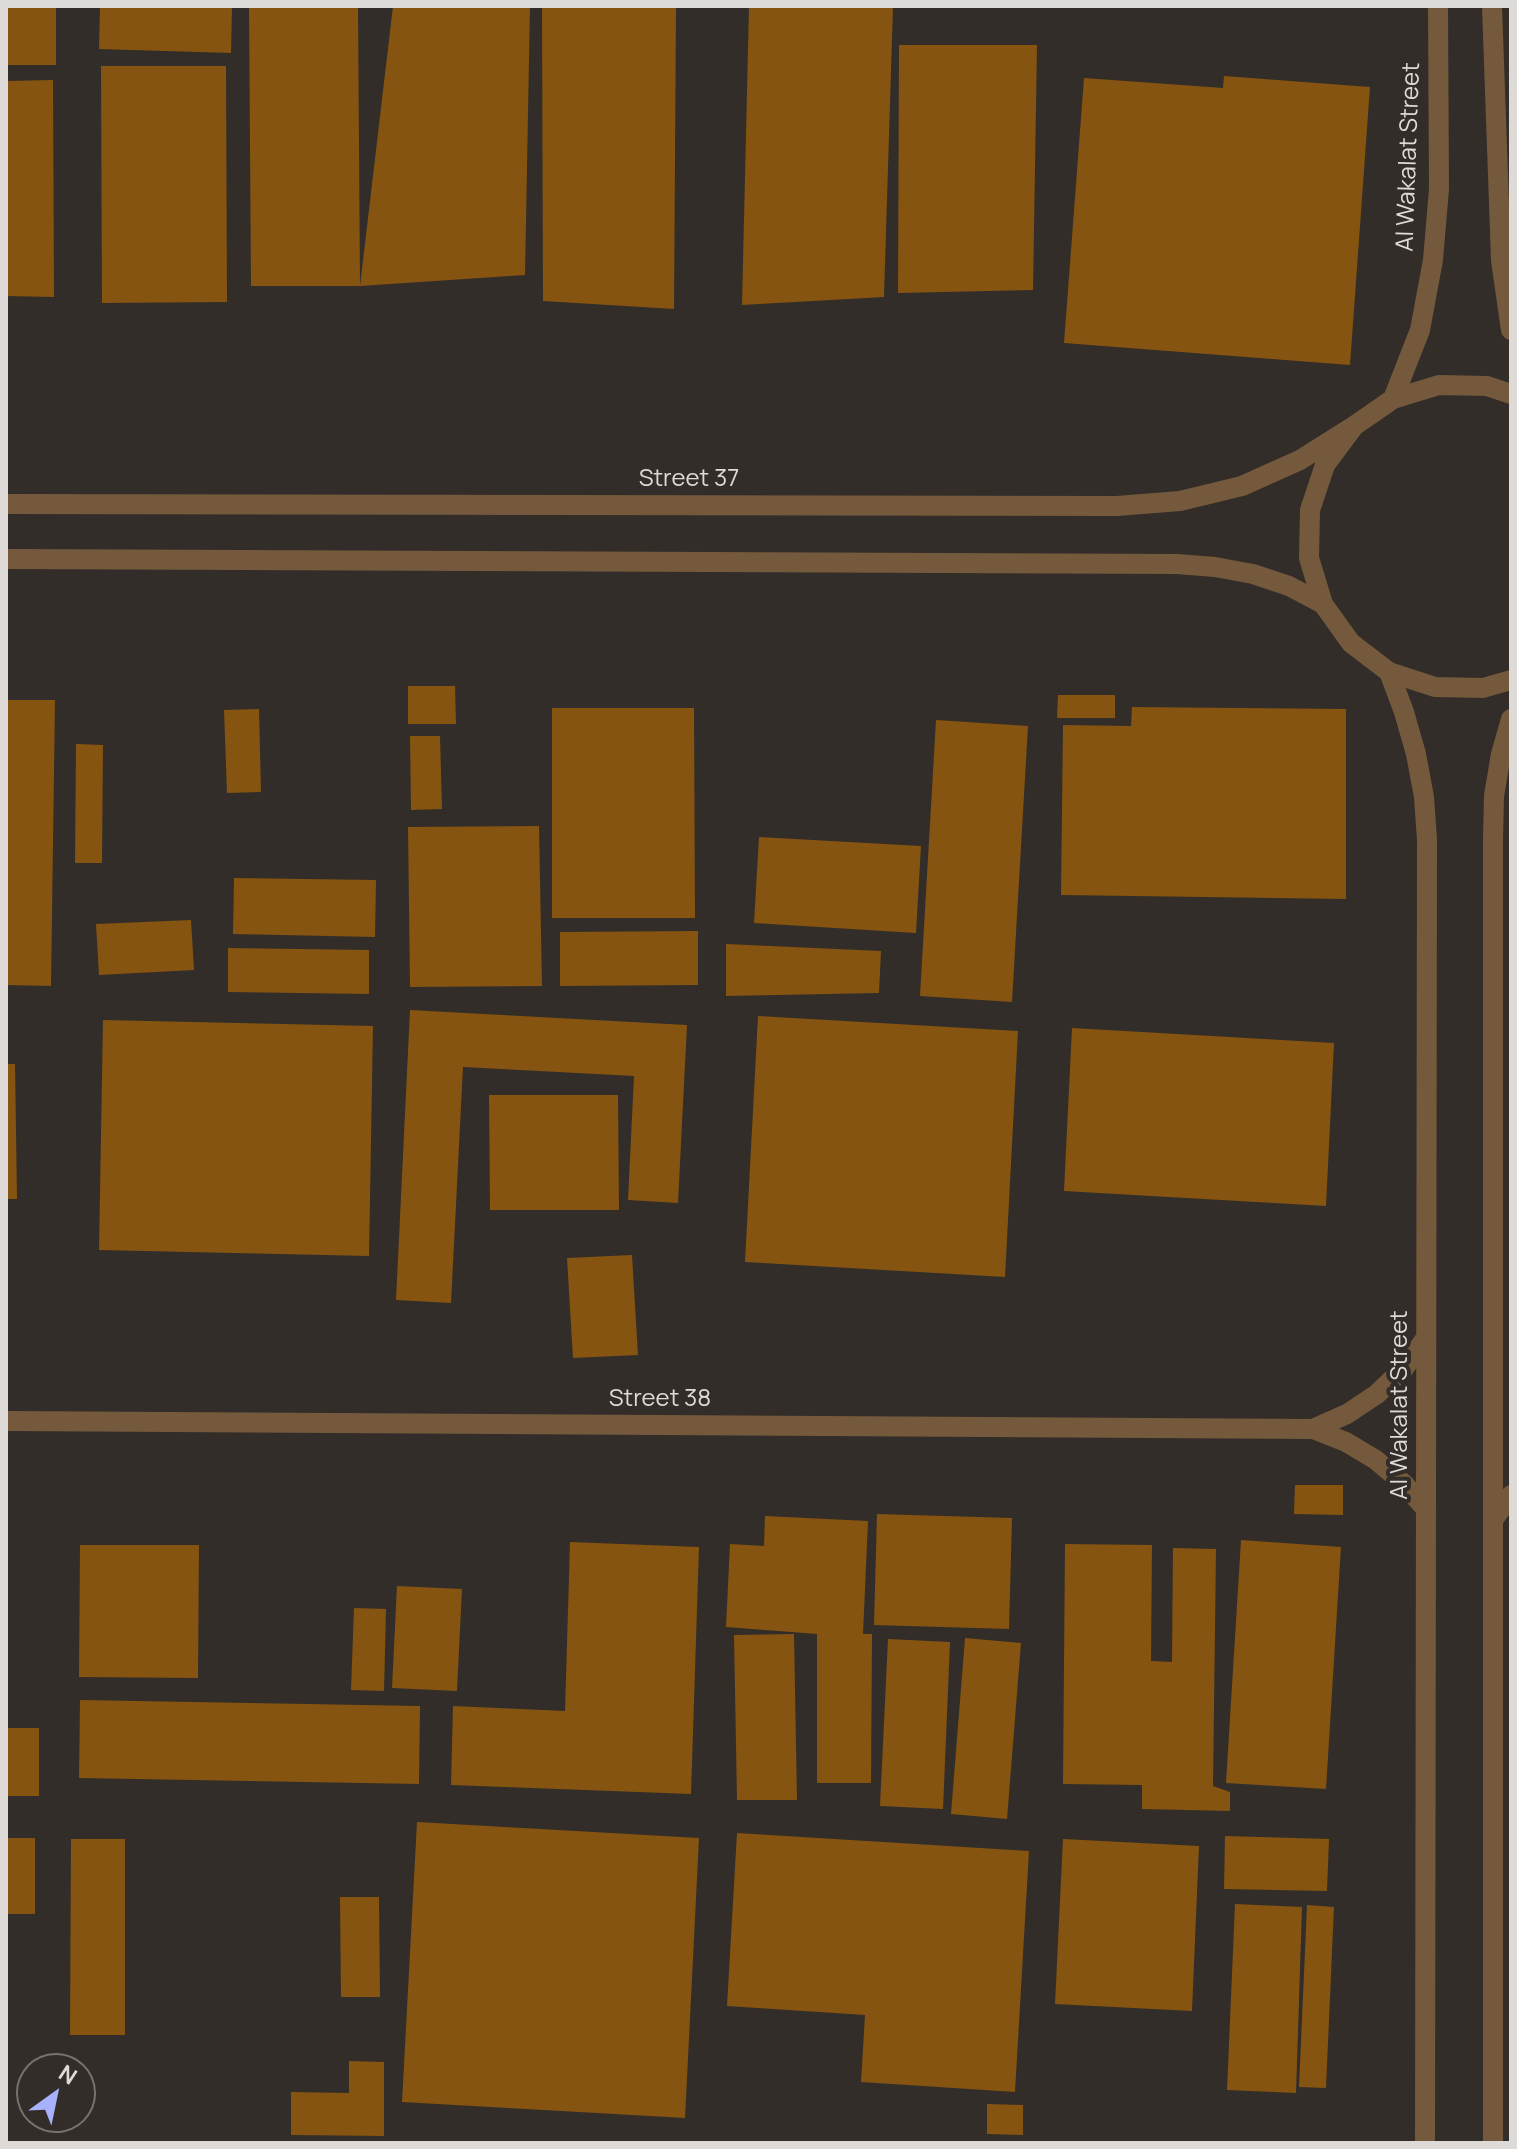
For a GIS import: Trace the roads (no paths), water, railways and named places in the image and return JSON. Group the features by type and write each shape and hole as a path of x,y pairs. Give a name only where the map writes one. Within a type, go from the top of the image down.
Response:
{"street":[{"name":"Al Wakalat Street","path":"1393,399 1420,330 1433,260 1439,189 1438,6"},
{"path":"1492,6 1501,260 1511,330"},
{"name":"Street 37","path":"6,504 1117,506 1180,501 1242,486 1300,460 1393,399 1439,385 1487,386 1511,394"},
{"path":"1354,426 1325,465 1310,510 1309,558 1323,604 1351,643 1389,672 1435,687 1483,688 1511,680"},
{"path":"6,559 1177,564 1253,574 1289,586 1323,604"},
{"name":"Al Wakalat Street","path":"1389,672 1416,754 1424,797 1427,840 1422,2141"},
{"path":"1493,2143 1494,796 1511,719"},
{"name":"Street 38","path":"1313,1429 1347,1414 1377,1394 1404,1368 1426,1338"},
{"path":"1493,1350 1511,1371"},
{"name":"Street 38","path":"6,1421 1313,1429 1346,1442 1376,1460 1403,1483 1426,1509"},
{"path":"1493,1520 1511,1495"}]}
